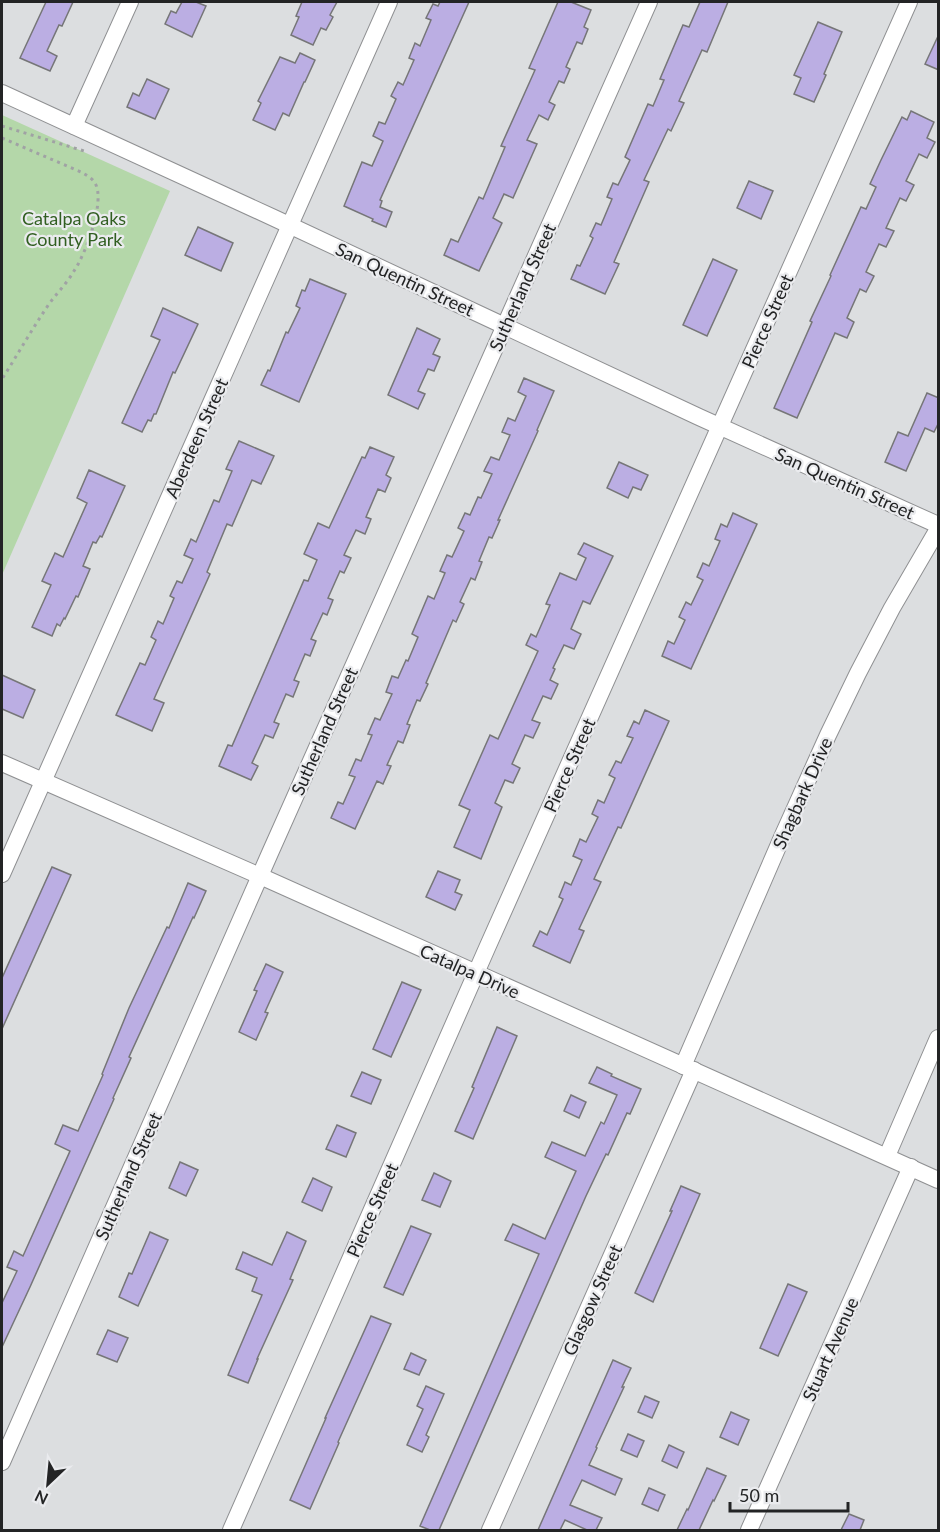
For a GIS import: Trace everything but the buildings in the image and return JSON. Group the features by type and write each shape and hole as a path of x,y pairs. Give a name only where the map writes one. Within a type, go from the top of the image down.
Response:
{"street":[{"path":"74,126 130,2"},
{"name":"Aberdeen Street","path":"2,874 389,2"},
{"name":"Sutherland Street","path":"2,1462 649,2"},
{"name":"Pierce Street","path":"231,1530 909,2"},
{"name":"San Quentin Street","path":"2,93 939,527"},
{"name":"Shagbark Drive","path":"688,1068 783,835 828,735 892,608 939,527"},
{"name":"Catalpa Drive","path":"2,763 939,1180"},
{"path":"887,1156 939,1038"},
{"name":"Glasgow Street","path":"490,1530 688,1068"},
{"name":"Stuart Avenue","path":"749,1530 911,1167"}],"path":[{"path":"2,126 84,152"},
{"path":"2,138 81,172 96,184 98,199 96,219 75,270 50,304 2,379"}],"green space":[{"name":"Catalpa Oaks County Park","path":"2,115 170,191 2,575"}]}
